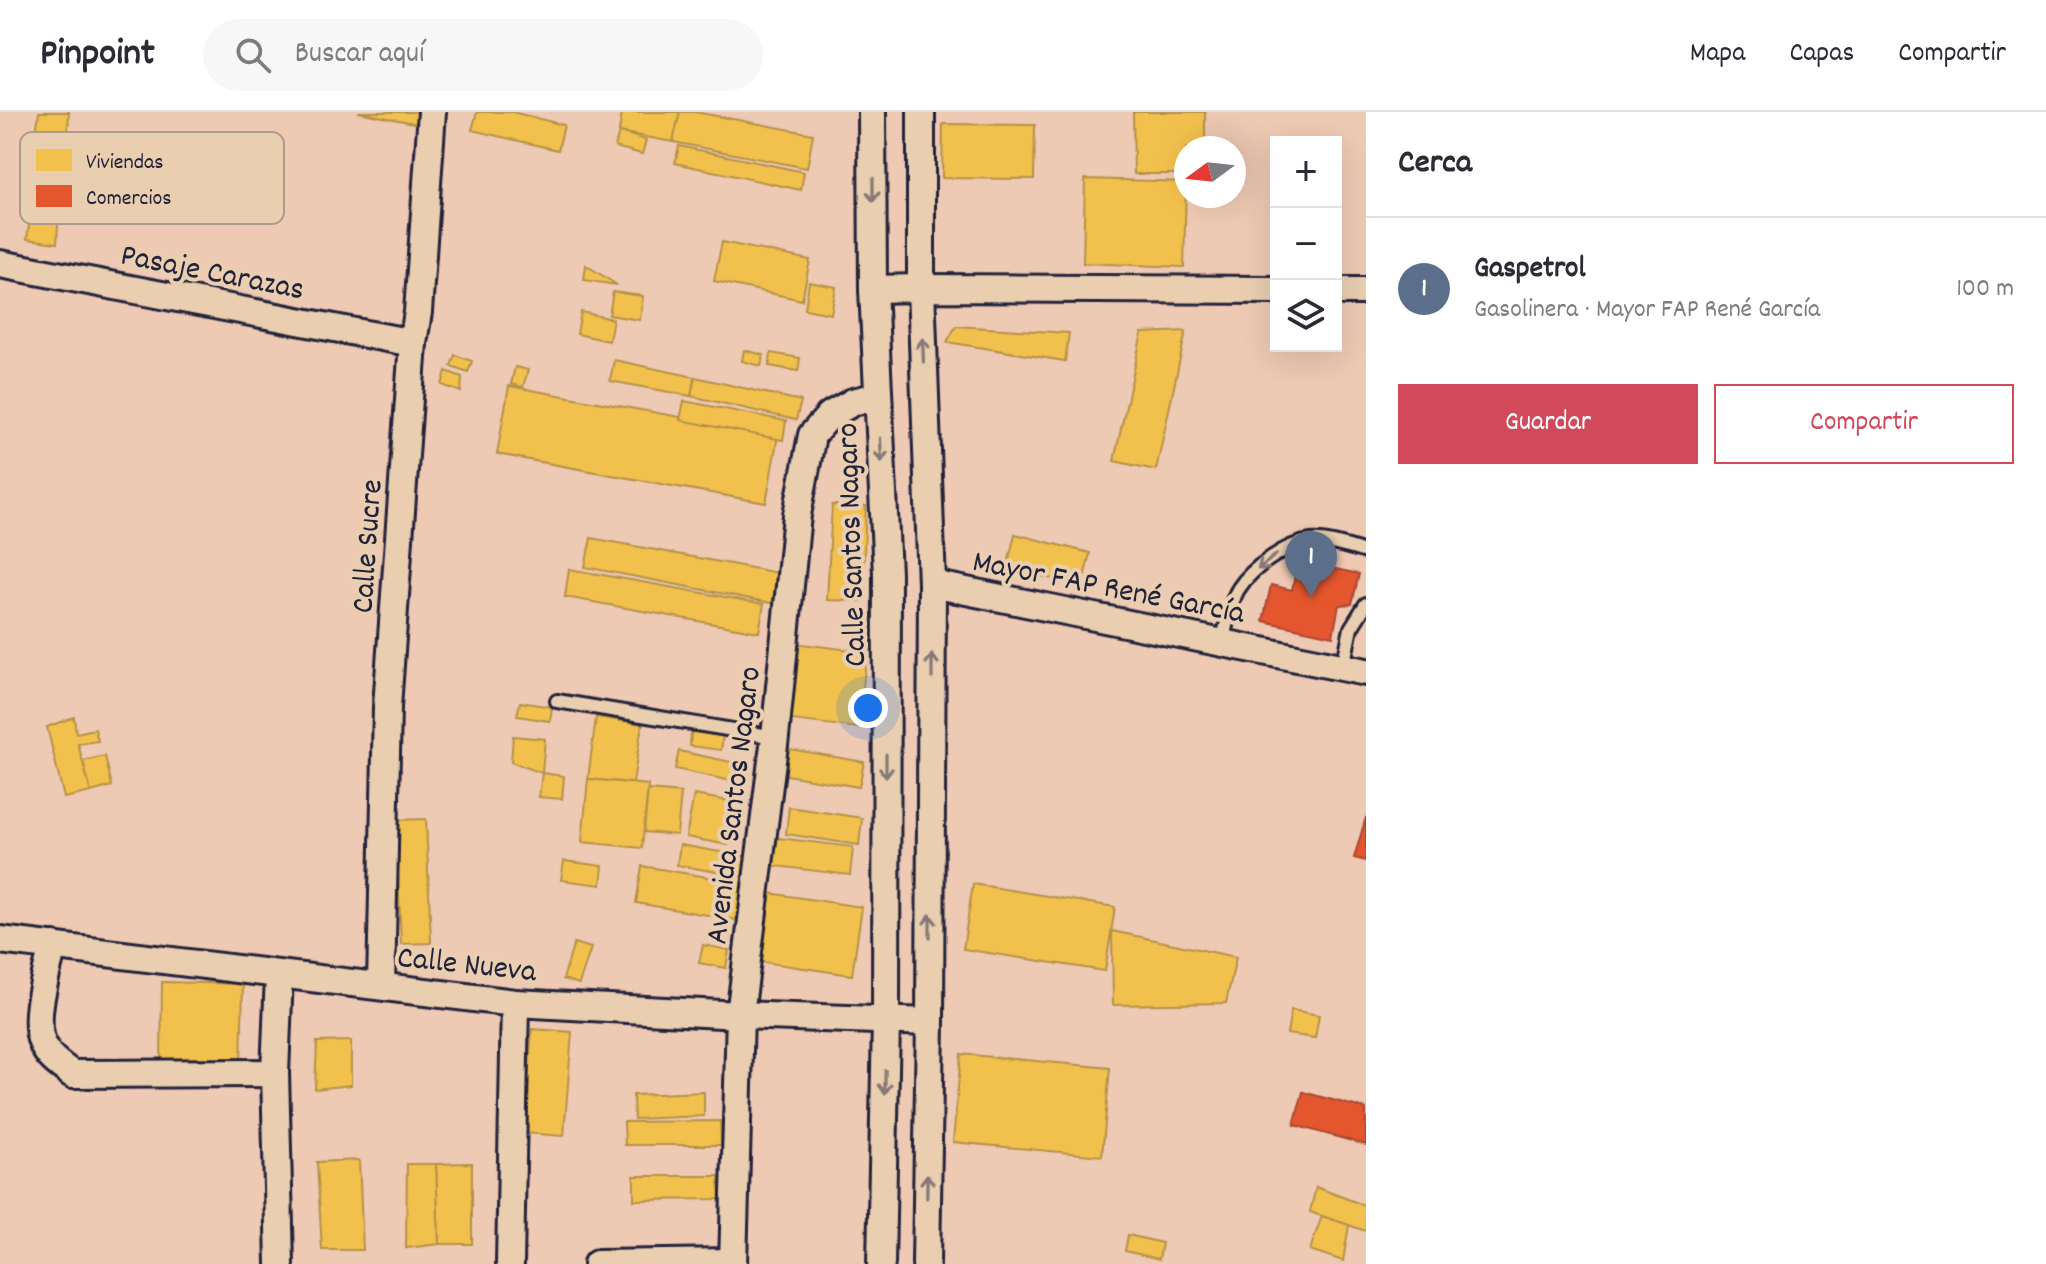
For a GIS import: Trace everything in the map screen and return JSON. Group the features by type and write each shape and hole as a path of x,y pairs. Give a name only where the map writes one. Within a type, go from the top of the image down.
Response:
{"street":[{"name":"Calle Sucre","path":"381,986 387,707 432,112"},
{"name":"Calle Santos Nagaro","path":"872,112 873,289 887,574 886,1022 881,1264"},
{"path":"921,112 921,288 932,584 926,1264"},
{"name":"Pasaje Carazas","path":"0,264 413,343"},
{"path":"873,289 1270,290"},
{"path":"1342,291 1366,291"},
{"name":"Avenida Santos Nagaro","path":"733,1263 740,1015 775,737 797,515 812,435 830,415 853,402 878,396"},
{"name":"Mayor FAP René García","path":"932,584 1354,669"},
{"name":"Calle Nueva","path":"0,940 515,1003 930,1022"},
{"path":"53,946 37,1021 42,1043 54,1062 72,1074 275,1073"},
{"path":"279,975 275,1073 280,1264"},
{"path":"510,1264 515,1003"},
{"path":"597,1264 733,1263"}],"lane":[{"path":"1222,642 1237,590 1281,551 1314,540 1366,552"},
{"path":"1354,669 1351,628 1366,604"},
{"path":"557,701 775,737"}],"building: Viviendas":[{"path":"39,112 69,112 68,132 36,132"},
{"path":"358,112 422,112 419,124"},
{"path":"477,112 512,112 564,125 558,150 472,130"},
{"path":"622,112 680,112 673,142 619,132"},
{"path":"680,112 695,112 813,134 807,168 673,142"},
{"path":"1133,112 1205,112 1205,136 1174,136 1174,174 1134,174"},
{"path":"943,124 1035,125 1034,179 942,178"},
{"path":"619,132 646,140 642,154 615,147"},
{"path":"679,146 804,172 801,190 675,163"},
{"path":"1085,179 1174,182 1174,208 1185,208 1184,267 1083,263"},
{"path":"29,224 58,224 57,243 27,239"},
{"path":"722,242 810,260 802,300 714,281"},
{"path":"586,265 617,285 584,280"},
{"path":"809,282 836,287 831,314 805,309"},
{"path":"613,292 643,296 640,320 609,315"},
{"path":"581,312 613,319 609,341 577,334"},
{"path":"956,326 1069,333 1065,361 947,342"},
{"path":"1186,331 1156,470 1114,461 1142,333"},
{"path":"744,350 764,355 761,366 742,361"},
{"path":"771,353 800,358 798,371 769,366"},
{"path":"455,355 472,361 468,372 451,366"},
{"path":"614,360 695,377 691,396 610,381"},
{"path":"515,367 528,370 523,387 511,384"},
{"path":"446,371 462,377 461,392 442,385"},
{"path":"695,377 801,401 796,420 691,396"},
{"path":"509,386 778,435 766,503 497,454"},
{"path":"684,401 786,421 783,440 680,420"},
{"path":"832,505 866,506 862,601 827,600"},
{"path":"1015,534 1090,553 1082,586 1007,568"},
{"path":"591,538 778,573 772,603 585,567"},
{"path":"569,569 764,604 759,632 565,597"},
{"path":"793,643 867,652 858,728 784,719"},
{"path":"520,702 552,707 550,721 517,716"},
{"path":"74,717 76,733 95,729 98,741 78,744 91,792 64,798 47,727"},
{"path":"596,717 642,724 633,783 588,779"},
{"path":"691,732 723,736 721,750 690,746"},
{"path":"513,736 545,739 542,773 511,762"},
{"path":"778,747 864,762 859,787 774,773"},
{"path":"679,751 750,766 746,784 675,769"},
{"path":"105,756 112,786 91,792 83,761"},
{"path":"542,773 564,776 562,799 539,797"},
{"path":"588,779 648,785 642,848 582,842"},
{"path":"648,790 681,793 677,835 644,832"},
{"path":"694,795 735,802 728,845 686,837"},
{"path":"789,807 862,818 859,845 786,834"},
{"path":"426,819 431,943 401,944 396,820"},
{"path":"770,837 853,847 850,875 767,865"},
{"path":"680,845 749,857 745,877 677,865"},
{"path":"564,861 603,866 601,885 561,880"},
{"path":"642,866 743,883 737,920 636,903"},
{"path":"973,884 1115,907 1105,971 963,949"},
{"path":"762,892 862,907 852,975 756,961"},
{"path":"1112,931 1236,957 1226,1003 1113,1005"},
{"path":"574,943 591,948 579,984 563,979"},
{"path":"703,945 729,950 726,968 699,963"},
{"path":"162,982 243,984 241,1068 161,1066"},
{"path":"1291,1010 1319,1015 1315,1038 1287,1034"},
{"path":"532,1029 572,1032 564,1136 524,1133"},
{"path":"351,1041 351,1085 315,1089 317,1042"},
{"path":"961,1054 1110,1068 1102,1156 953,1142"},
{"path":"704,1092 704,1116 634,1119 633,1095"},
{"path":"720,1121 721,1145 625,1145 624,1122"},
{"path":"359,1160 363,1250 322,1250 317,1162"},
{"path":"472,1163 472,1244 439,1244 436,1164"},
{"path":"407,1164 436,1164 439,1244 406,1248"},
{"path":"634,1176 719,1176 720,1199 634,1200"},
{"path":"1316,1187 1366,1206 1366,1231 1310,1212"},
{"path":"1322,1216 1349,1225 1343,1261 1310,1250"},
{"path":"1128,1235 1162,1243 1159,1259 1125,1251"}],"building: Comercios":[{"path":"1298,561 1359,574 1352,604 1339,605 1333,636 1263,621 1271,585 1292,590"},
{"path":"1366,817 1366,861 1354,858"},
{"path":"1303,1092 1366,1109 1366,1145 1294,1125"}],"place":[{"name":"Gaspetrol","path":"1311,597"}]}
